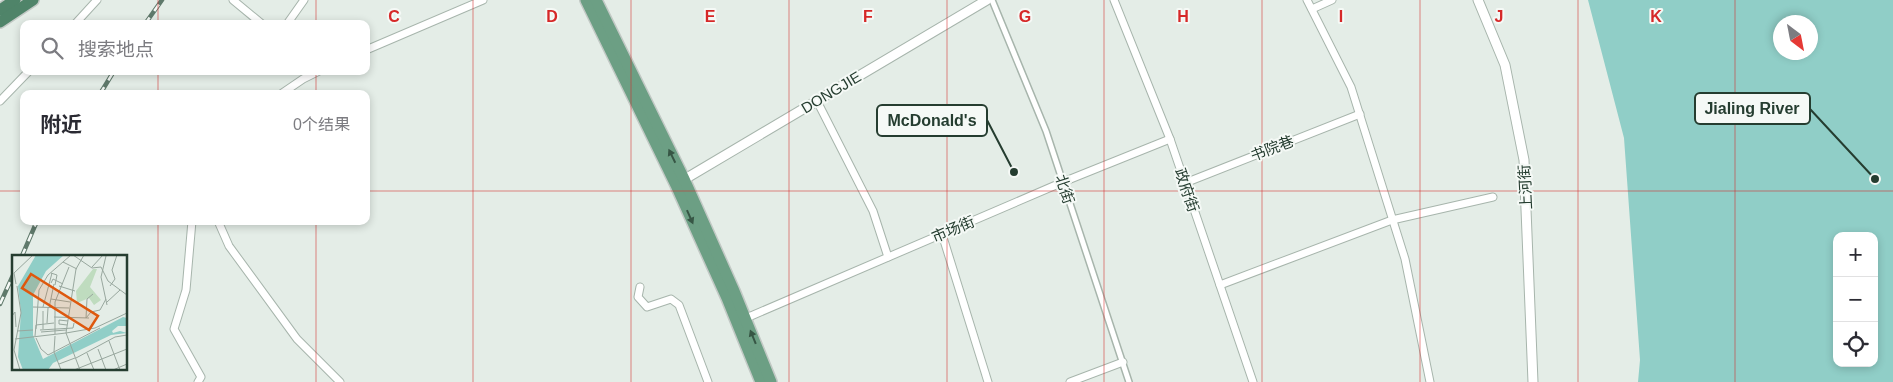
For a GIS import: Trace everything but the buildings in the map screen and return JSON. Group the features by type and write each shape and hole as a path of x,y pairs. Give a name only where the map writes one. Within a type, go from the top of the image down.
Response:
{"highway":[{"path":"0,10 15,0"},
{"path":"0,22 33,0"}],"main road":[{"path":"586,0 680,182"},
{"path":"596,0 771,382"},
{"path":"741,320 761,382"}],"street":[{"path":"79,20 97,0"},
{"path":"233,0 257,20"},
{"path":"290,20 304,0"},
{"path":"370,48 483,0"},
{"name":"DONGJIE","path":"680,182 987,0"},
{"name":"北街","path":"992,0 1046,131 1129,382"},
{"name":"政府街","path":"1114,0 1170,139 1253,382"},
{"path":"1307,0 1351,87 1360,114 1405,260 1430,382"},
{"path":"1312,10 1332,0"},
{"name":"上河街","path":"1478,0 1505,65 1524,160 1534,382"},
{"path":"0,101 25,75"},
{"path":"287,90 311,75"},
{"path":"816,101 873,211 888,258"},
{"name":"书院巷","path":"1185,182 1360,114"},
{"name":"市场街","path":"741,320 1063,182 1170,139"},
{"path":"1220,285 1392,220 1493,198"},
{"path":"192,225 186,290 174,329 201,377 198,382"},
{"path":"220,225 229,246 297,338 340,382"},
{"path":"942,234 988,382"},
{"path":"640,287 638,298 647,307 671,299 679,305 708,382"},
{"path":"1070,382 1123,362"}],"water":[{"path":"1588,0 1893,0 1893,382 1638,382 1640,360 1624,138"}],"railway":[{"path":"148,20 162,0"},
{"path":"102,90 112,75"},
{"path":"22,255 35,225"},
{"path":"0,304 12,277"}],"place":[{"name":"McDonald's","path":"1014,172"},
{"name":"Jialing River","path":"1875,179"}]}
